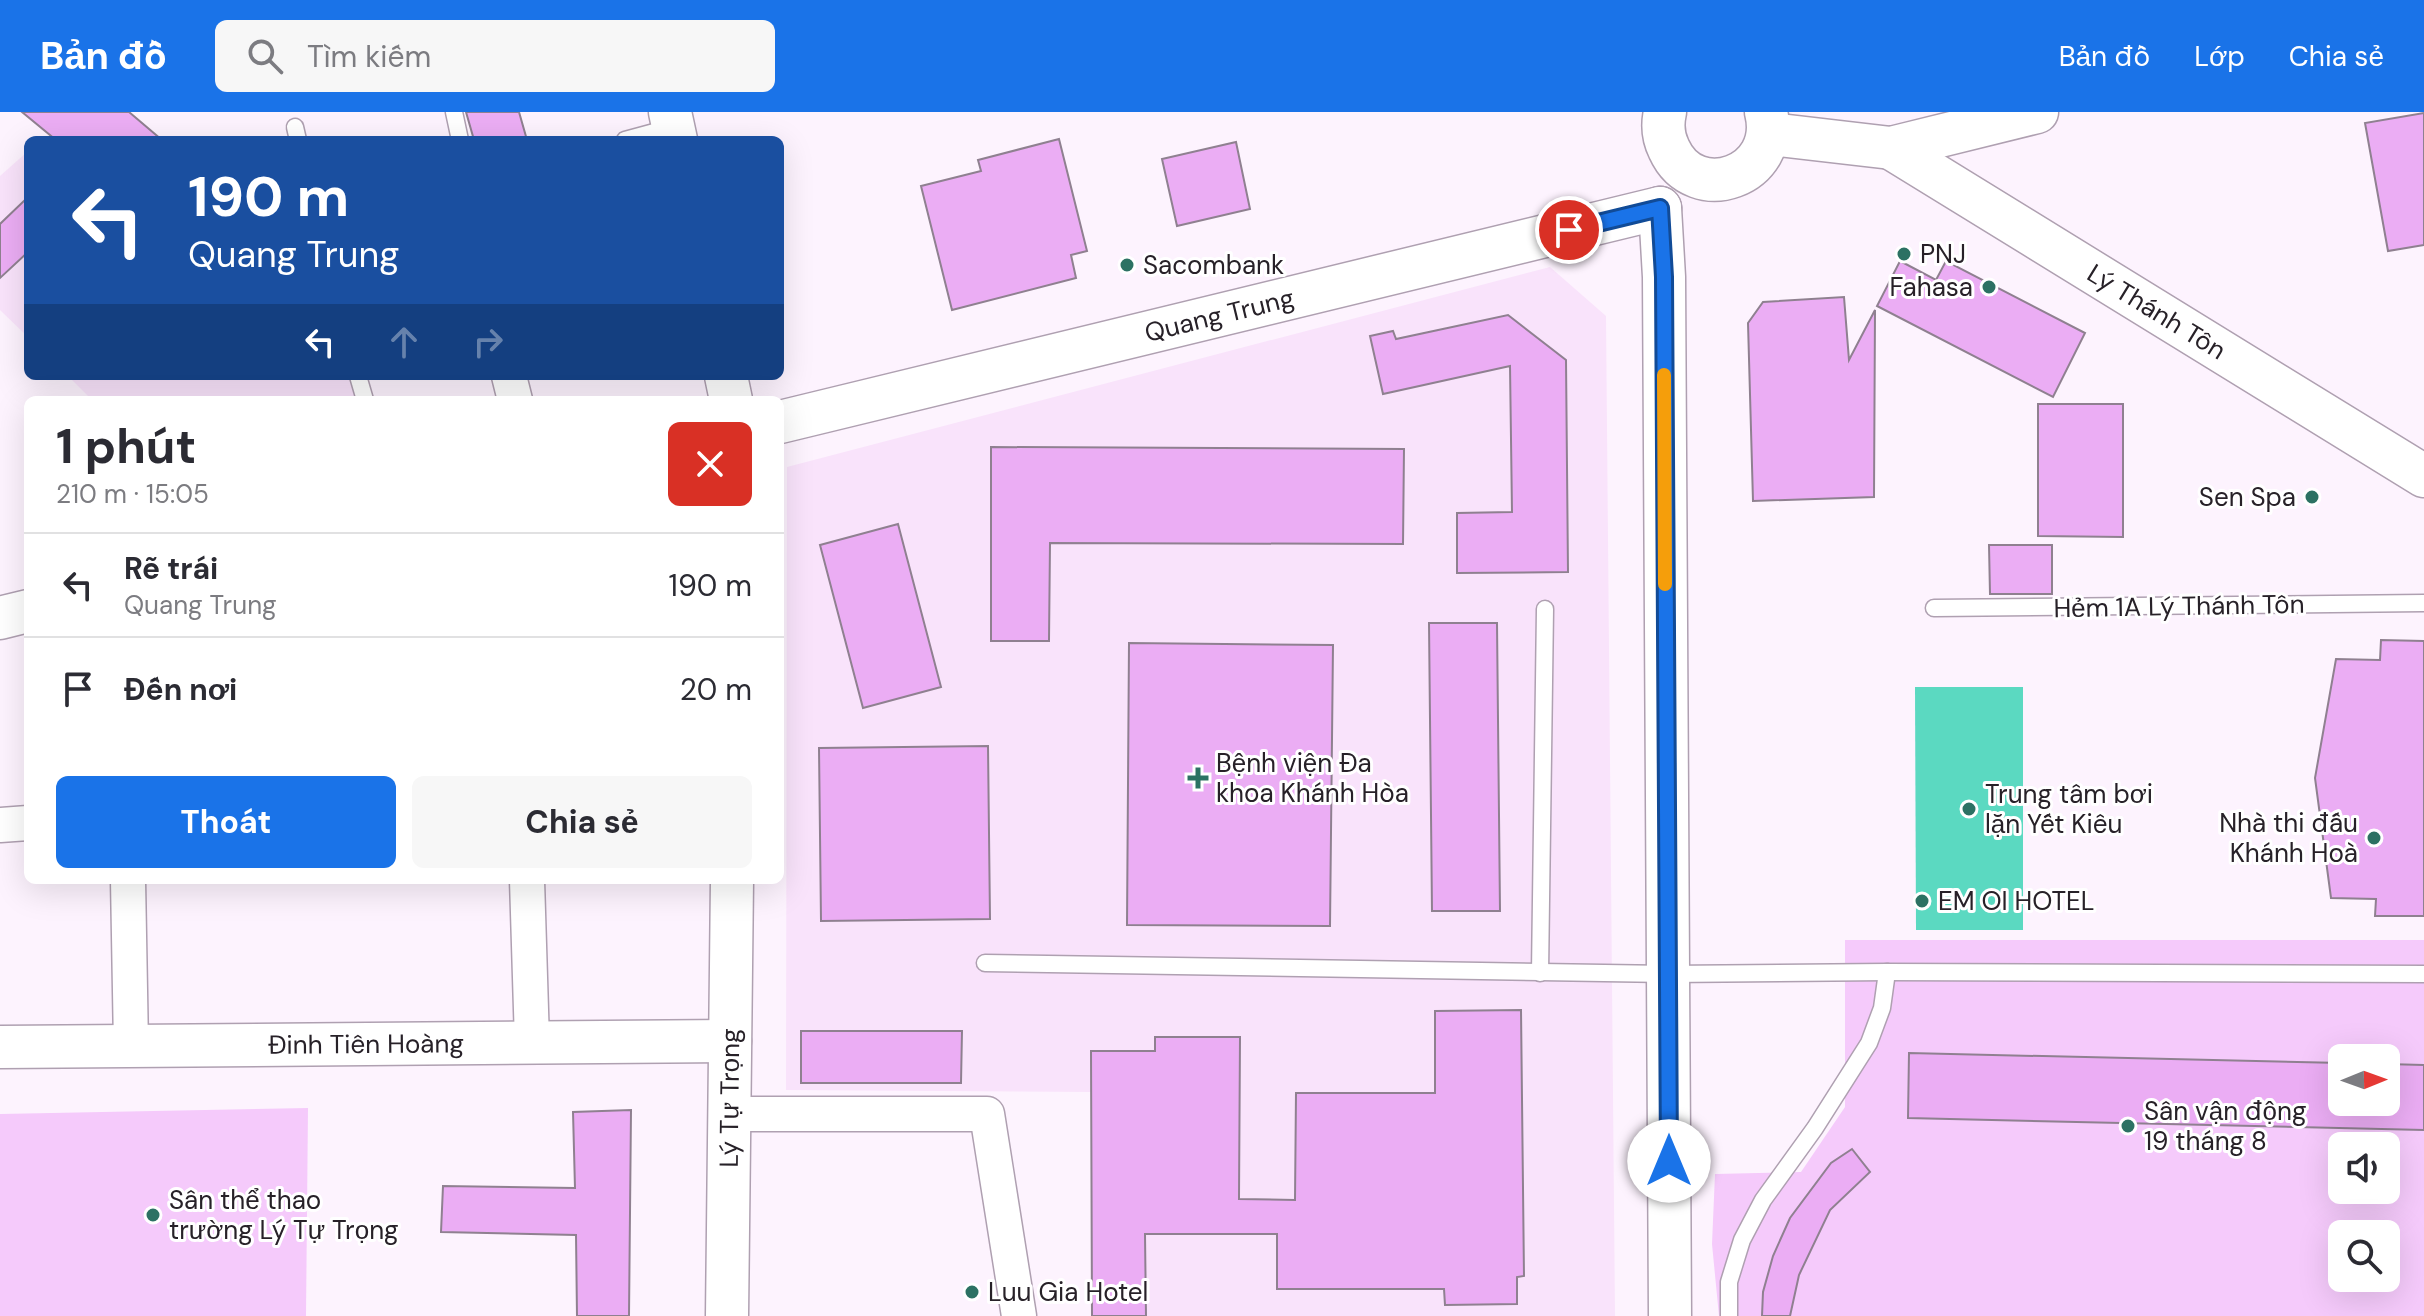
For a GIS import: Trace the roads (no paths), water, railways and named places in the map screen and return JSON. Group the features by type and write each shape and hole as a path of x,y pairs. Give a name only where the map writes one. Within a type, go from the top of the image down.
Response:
{"street":[{"path":"1665,112 1664,138 1673,158 1688,172 1708,180 1729,178 1746,171 1759,158 1768,123 1891,148 2037,112"},
{"name":"Lý Thánh Tôn","path":"1891,148 2424,476"},
{"path":"1670,1316 1664,277 1660,208 1688,172"},
{"name":"Quang Trung","path":"784,421 1660,208"},
{"path":"0,618 24,612"},
{"path":"0,825 24,823"},
{"path":"128,884 131,1046"},
{"path":"527,884 532,1042"},
{"name":"Lý Tự Trọng","path":"727,1316 732,884"},
{"name":"Đinh Tiên Hoàng","path":"0,1047 730,1041"},
{"path":"731,1114 987,1114 1019,1316"}],"lane":[{"path":"454,112 459,136"},
{"path":"639,136 673,126"},
{"name":"Hẻm 1A Lý Thánh Tôn","path":"1934,608 2424,603"},
{"path":"1540,973 1545,609"},
{"path":"985,963 1668,974 2424,974"},
{"path":"1729,1316 1729,1282 1742,1240 1763,1200 1815,1128 1869,1043 1882,1008 1887,972"}],"place":[{"name":"PNJ","path":"1904,254"},
{"name":"Sacombank","path":"1127,265"},
{"name":"Fahasa","path":"1989,287"},
{"name":"Sen Spa","path":"2312,497"},
{"name":"Bệnh viện Đa khoa Khánh Hòa","path":"1198,778"},
{"name":"Trung tâm bơi lặn Yết Kiêu","path":"1969,809"},
{"name":"Nhà thi đấu Khánh Hoà","path":"2374,838"},
{"name":"EM OI HOTEL","path":"1922,901"},
{"name":"Sân vận động 19 tháng 8","path":"2128,1126"},
{"name":"Sân thể thao trường Lý Tự Trọng","path":"153,1215"},
{"name":"Luu Gia Hotel","path":"972,1292"}]}
